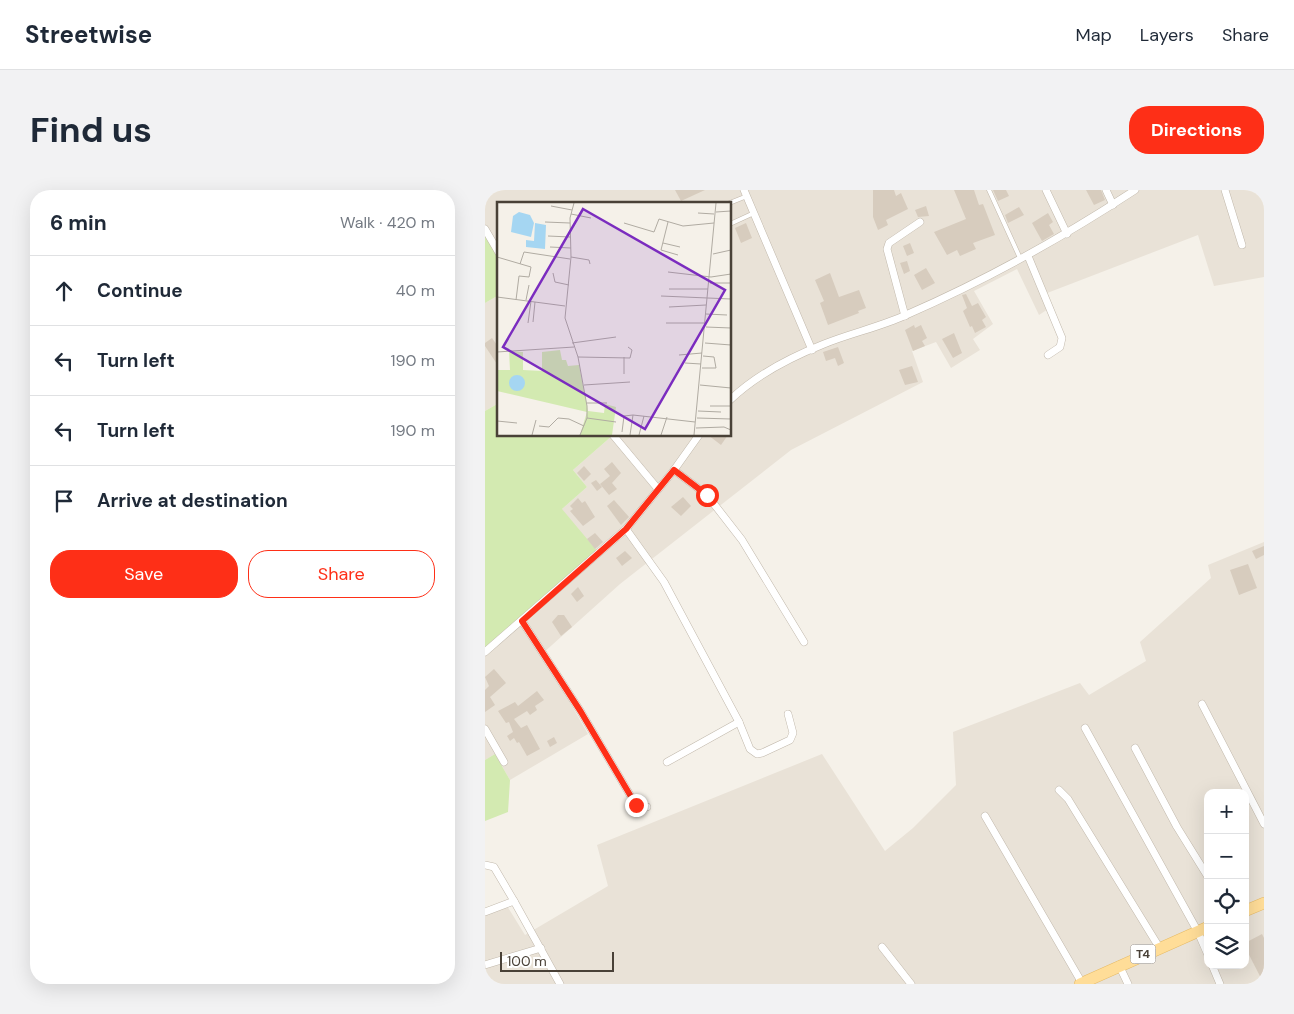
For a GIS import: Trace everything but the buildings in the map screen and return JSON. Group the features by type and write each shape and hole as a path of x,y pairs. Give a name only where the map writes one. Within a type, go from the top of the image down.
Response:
{"main road":[{"path":"1249,910 1263,906"},
{"name":"T4","path":"1081,983 1203,929"}],"street":[{"path":"1046,190 1067,234"},
{"path":"1106,190 1113,205"},
{"path":"731,399 758,378 812,350 905,316 1020,258 1028,256 1067,234 1135,190"},
{"path":"1225,190 1242,245"},
{"path":"745,193 812,350"},
{"path":"905,316 887,249 889,243 920,222"},
{"path":"485,229 497,250"},
{"path":"1028,256 1062,338 1060,348 1048,355"},
{"path":"614,436 658,489"},
{"path":"485,652 626,529 674,470 698,436"},
{"path":"674,470 707,495 742,540 805,642"},
{"path":"626,529 664,582 739,722 750,749 757,754 790,740 793,733 788,714"},
{"path":"522,621 581,712 636,805 640,808 647,807"},
{"path":"1202,704 1264,824"},
{"path":"667,762 739,722"},
{"path":"485,728 504,762"},
{"path":"1085,728 1203,929"},
{"path":"1135,748 1177,827 1204,871"},
{"path":"1059,790 1073,807 1159,947"},
{"path":"985,816 1081,983"},
{"path":"485,865 494,866 560,984"},
{"path":"485,912 514,901"},
{"path":"882,947 911,984"},
{"path":"485,965 541,948"},
{"path":"1119,965 1128,984"},
{"path":"1214,969 1220,984"}],"lane":[{"path":"989,190 1020,258"},
{"path":"730,202 745,193"},
{"path":"731,224 754,214"}],"shaded area":[{"path":"485,190 1264,190 1264,277 1214,286 1198,235 1042,295 1048,309 1039,315 1017,269 974,291 993,324 973,339 980,350 951,368 936,342 912,351 923,382 791,450 620,584 542,654 588,734 510,780 495,754 485,760 485,651 562,509 587,487 573,470 612,436 731,436 731,202 497,202 497,250 485,229"},
{"path":"497,296 497,404 485,411 485,303"},
{"path":"1264,542 1264,984 485,984 485,913 507,906 525,935 608,886 597,845 822,754 885,851 913,828 956,785 953,732 1080,683 1089,695 1146,661 1140,642 1211,578 1208,565"}],"green space":[{"path":"485,229 497,250 497,296 485,303"},
{"path":"497,404 497,436 612,436 573,470 587,487 562,509 598,552 485,651 485,411"},
{"path":"495,754 510,780 508,812 485,821 485,760"}],"route":[{"path":"636,805 581,712 522,621 597,552 626,529 674,470 707,495"}]}
